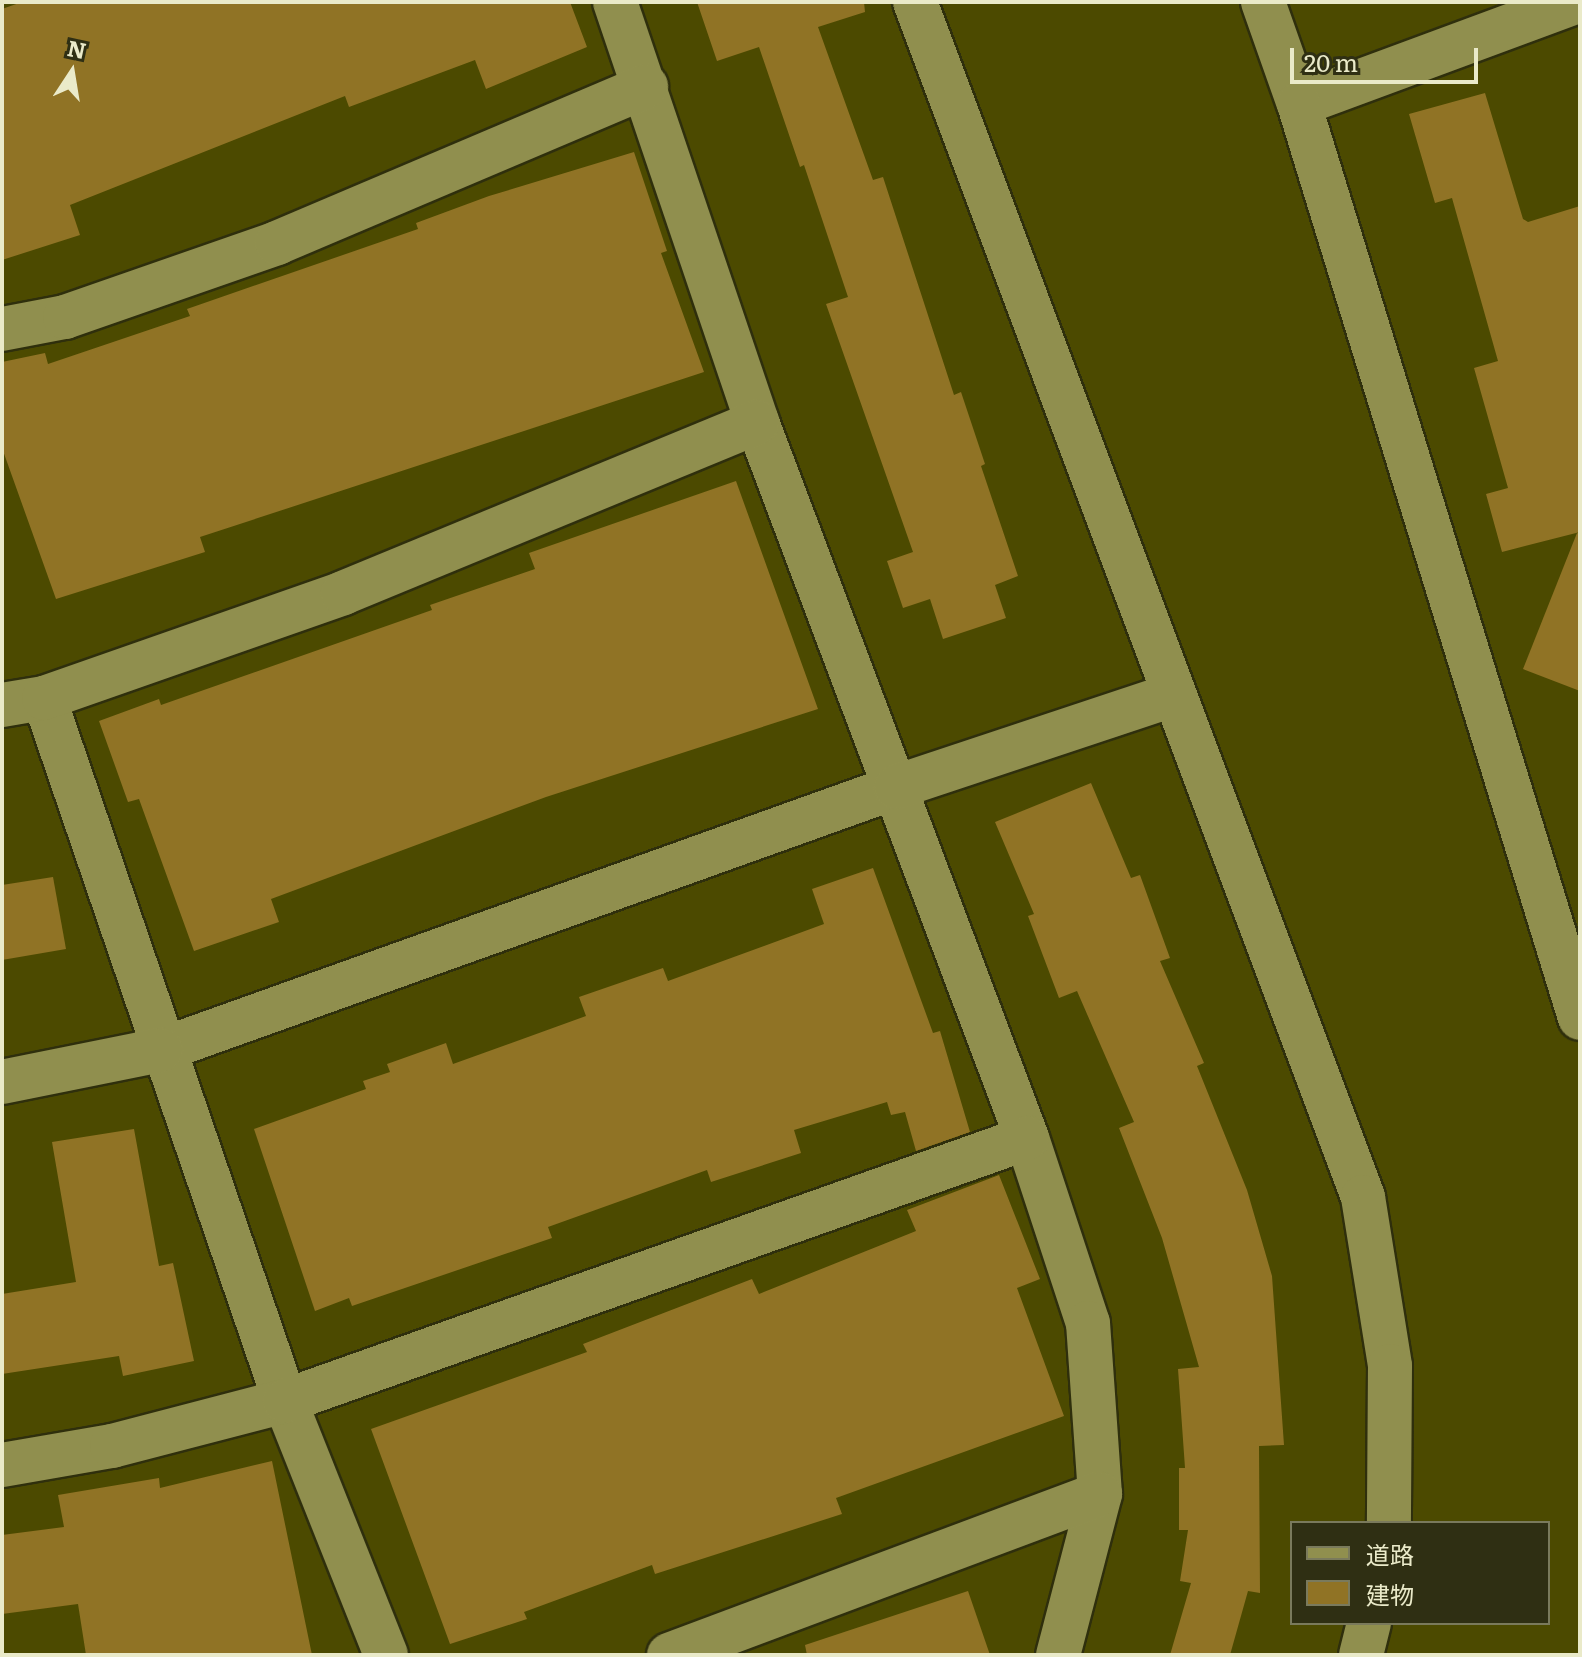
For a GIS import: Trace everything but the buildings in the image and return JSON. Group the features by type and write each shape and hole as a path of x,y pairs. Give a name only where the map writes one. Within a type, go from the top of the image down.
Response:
{"street":[{"path":"615,2 646,86 757,422 1027,1138 1088,1323 1100,1494 1058,1655"},
{"path":"915,2 1363,1197 1390,1366 1389,1521"},
{"path":"1263,2 1299,104 1580,1018"},
{"path":"1299,104 1575,2"},
{"path":"2,329 65,317 277,243 646,86"},
{"path":"386,1655 285,1401 161,1050 23,702 343,593 757,422"},
{"path":"2,1082 161,1050 896,787 1173,695"},
{"path":"2,1465 112,1446 285,1401 1027,1138"},
{"path":"669,1655 1100,1494"},
{"path":"1361,1655 1368,1625"}]}
